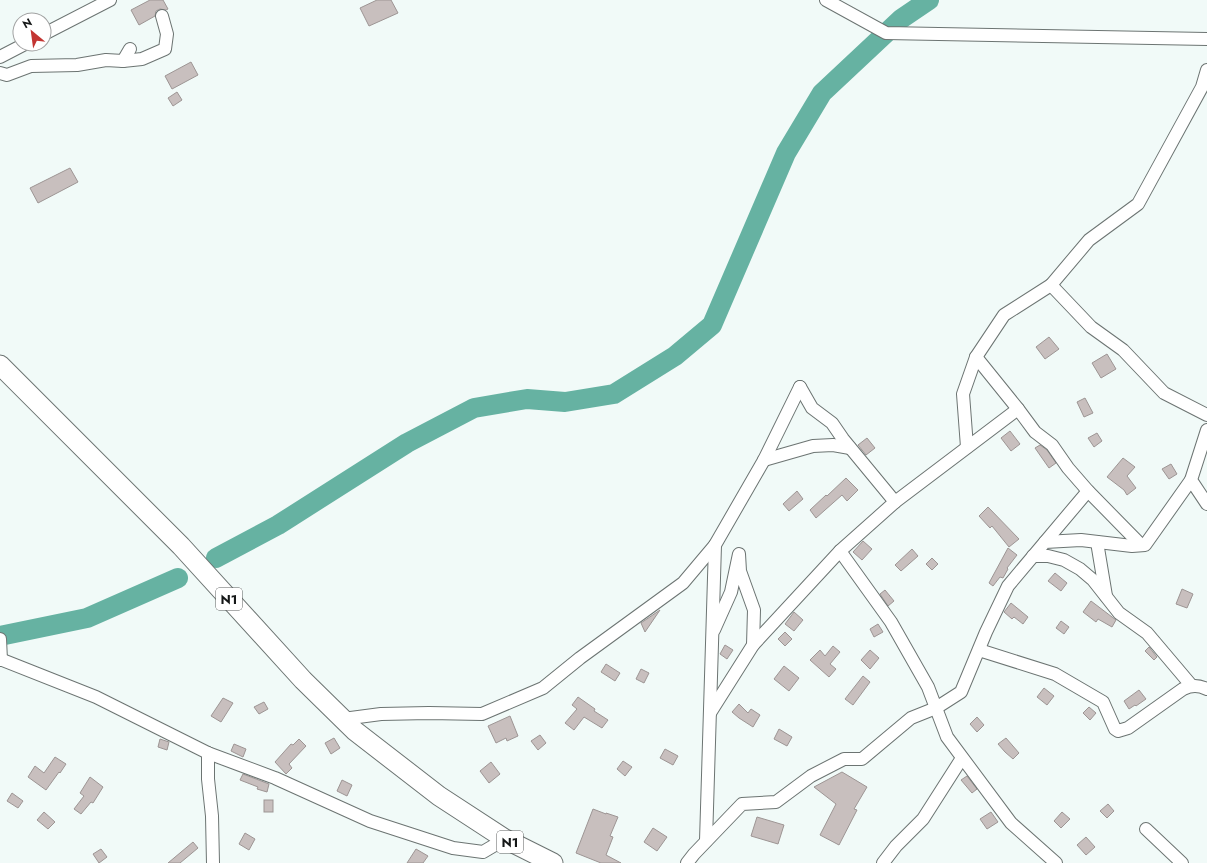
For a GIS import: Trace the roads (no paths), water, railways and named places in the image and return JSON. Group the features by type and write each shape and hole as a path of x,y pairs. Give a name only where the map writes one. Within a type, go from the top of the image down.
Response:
{"main road":[{"name":"N1","path":"0,365 181,546 303,680 355,731 439,796 505,839 552,863"}],"street":[{"path":"52,30 110,0"},
{"path":"826,0 886,33 1207,38"},
{"path":"0,73 7,75 31,66 77,65 106,60 123,61 142,59 165,49 167,34 162,16"},
{"path":"123,61 130,49"},
{"path":"0,57 12,51"},
{"path":"967,447 963,394 976,357 1004,315 1051,285 1089,240 1138,204 1202,87 1207,70"},
{"path":"1051,285 1091,327 1123,350 1164,393 1207,415"},
{"path":"976,357 1035,432 1052,445 1068,468 1088,491 1141,545"},
{"path":"343,719 381,714 482,714 543,688 580,658 683,582 715,545 764,460 800,387 812,408 832,423 850,448 895,502"},
{"path":"710,714 753,645 840,551 895,502 1018,409"},
{"path":"1045,542 1080,540 1132,546 1144,545 1191,480 1207,430"},
{"path":"764,460 813,446 833,445 850,448"},
{"path":"1191,480 1207,504"},
{"path":"687,863 742,804 776,802 811,776 844,759 862,759 911,718 936,708 961,692 1008,586 1088,491"},
{"path":"1097,542 1107,599"},
{"path":"706,841 715,545"},
{"path":"840,551 891,622 928,687 947,737 1011,823 1056,863"},
{"path":"712,636 731,592 739,554 740,571 754,610 753,645"},
{"path":"1033,556 1048,556 1064,560 1080,569 1093,580 1119,613 1147,633 1191,686"},
{"path":"0,639 1,660 96,697 208,753 275,778 370,821 453,848 483,852 505,839"},
{"path":"979,650 1055,674 1103,702 1115,729 1118,731 1128,728 1183,689 1191,686 1199,686 1207,689"},
{"path":"208,753 213,863"},
{"path":"883,863 896,846 922,819 962,758"},
{"path":"1146,829 1182,863"}],"waterway":[{"path":"216,558 278,525 407,443 474,408 527,399 565,402 614,394 675,356 712,325 786,153 822,93 901,19 929,0"},
{"path":"0,636 87,618 178,578"}]}
